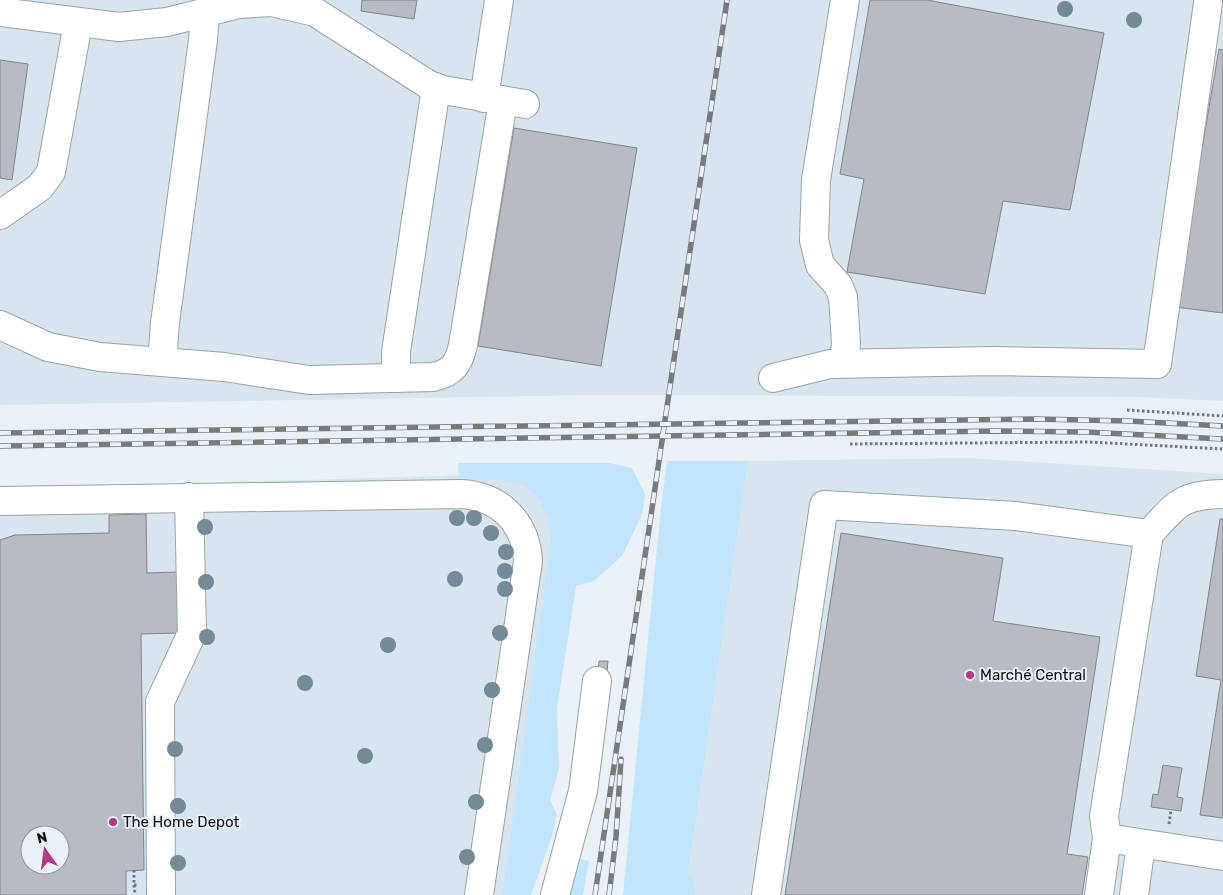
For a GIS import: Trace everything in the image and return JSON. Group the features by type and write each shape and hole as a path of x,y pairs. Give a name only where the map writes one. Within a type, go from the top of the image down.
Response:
{"street":[{"path":"0,325 48,346 100,358 224,367 309,380 441,375 454,367 460,359 504,101 491,56 499,0"},
{"path":"844,363 846,343 843,297 838,285 820,265 814,240 816,180 845,0"},
{"path":"0,12 119,27 167,22 254,2 272,2 315,12 408,74 436,88 504,101"},
{"path":"773,378 830,364 844,363 994,361 1157,364 1207,3"},
{"path":"162,362 165,323 205,13"},
{"path":"0,215 40,186 51,172 78,23"},
{"path":"396,378 396,352 436,88"},
{"path":"0,501 461,494 478,496 495,502 514,520 526,543 527,569 479,895"},
{"path":"1099,895 1107,838 1104,816 1149,534 1176,505 1184,500 1200,495 1223,494"},
{"path":"161,895 160,702 192,633 190,497"},
{"path":"766,895 824,505 1016,516 1149,534"},
{"path":"555,895 583,791 597,681"},
{"path":"1107,838 1223,856"},
{"path":"1134,895 1141,844"}],"path":[{"path":"1127,410 1223,416"},
{"path":"850,444 1089,442 1223,449"},
{"path":"1169,828 1171,810"},
{"path":"134,885 135,895"}],"shaded area":[{"path":"0,0 1223,0 1223,401 1136,397 595,395 0,405"},
{"name":"Marché Central","path":"968,458 1223,474 1223,895 695,895 694,879 688,876 748,461"},
{"path":"667,461 748,461 688,875 694,879 695,895 623,895 660,517"},
{"path":"458,463 609,463 632,468 645,494 642,515 622,556 594,581 576,586 557,708 559,768 550,800 557,815 552,836 531,895 503,895 552,532 546,512 530,489 519,483 507,480 459,480"},
{"path":"567,472 504,895 0,895 0,489"},
{"path":"577,858 589,861 583,895 564,895"}],"building":[{"path":"362,0 417,0 414,19 361,11"},
{"path":"870,0 927,0 1104,33 1070,210 1003,201 985,294 847,272 864,179 840,174"},
{"path":"1219,49 1223,50 1223,313 1175,307"},
{"path":"0,60 28,64 12,180 0,178"},
{"path":"514,128 637,148 601,366 478,346"},
{"path":"146,514 147,573 177,572 178,633 141,634 144,870 126,871 126,895 0,895 0,540 15,535 109,533 109,515"},
{"path":"1220,519 1223,519 1223,818 1200,815 1221,680 1196,676"},
{"path":"841,533 1003,558 993,621 1100,637 1067,854 1088,857 1082,895 785,895"},
{"path":"599,661 608,661 607,671 598,671"},
{"path":"1163,765 1182,768 1177,797 1183,798 1181,811 1151,807 1153,794 1158,795"}],"railway":[{"path":"595,895 727,0"},
{"path":"0,433 1035,419 1223,426"},
{"path":"0,446 996,431 1086,432 1223,439"},
{"path":"609,895 616,837 621,759"}],"place":[{"name":"Marché Central","path":"970,675"},
{"name":"The Home Depot","path":"113,822"}]}
